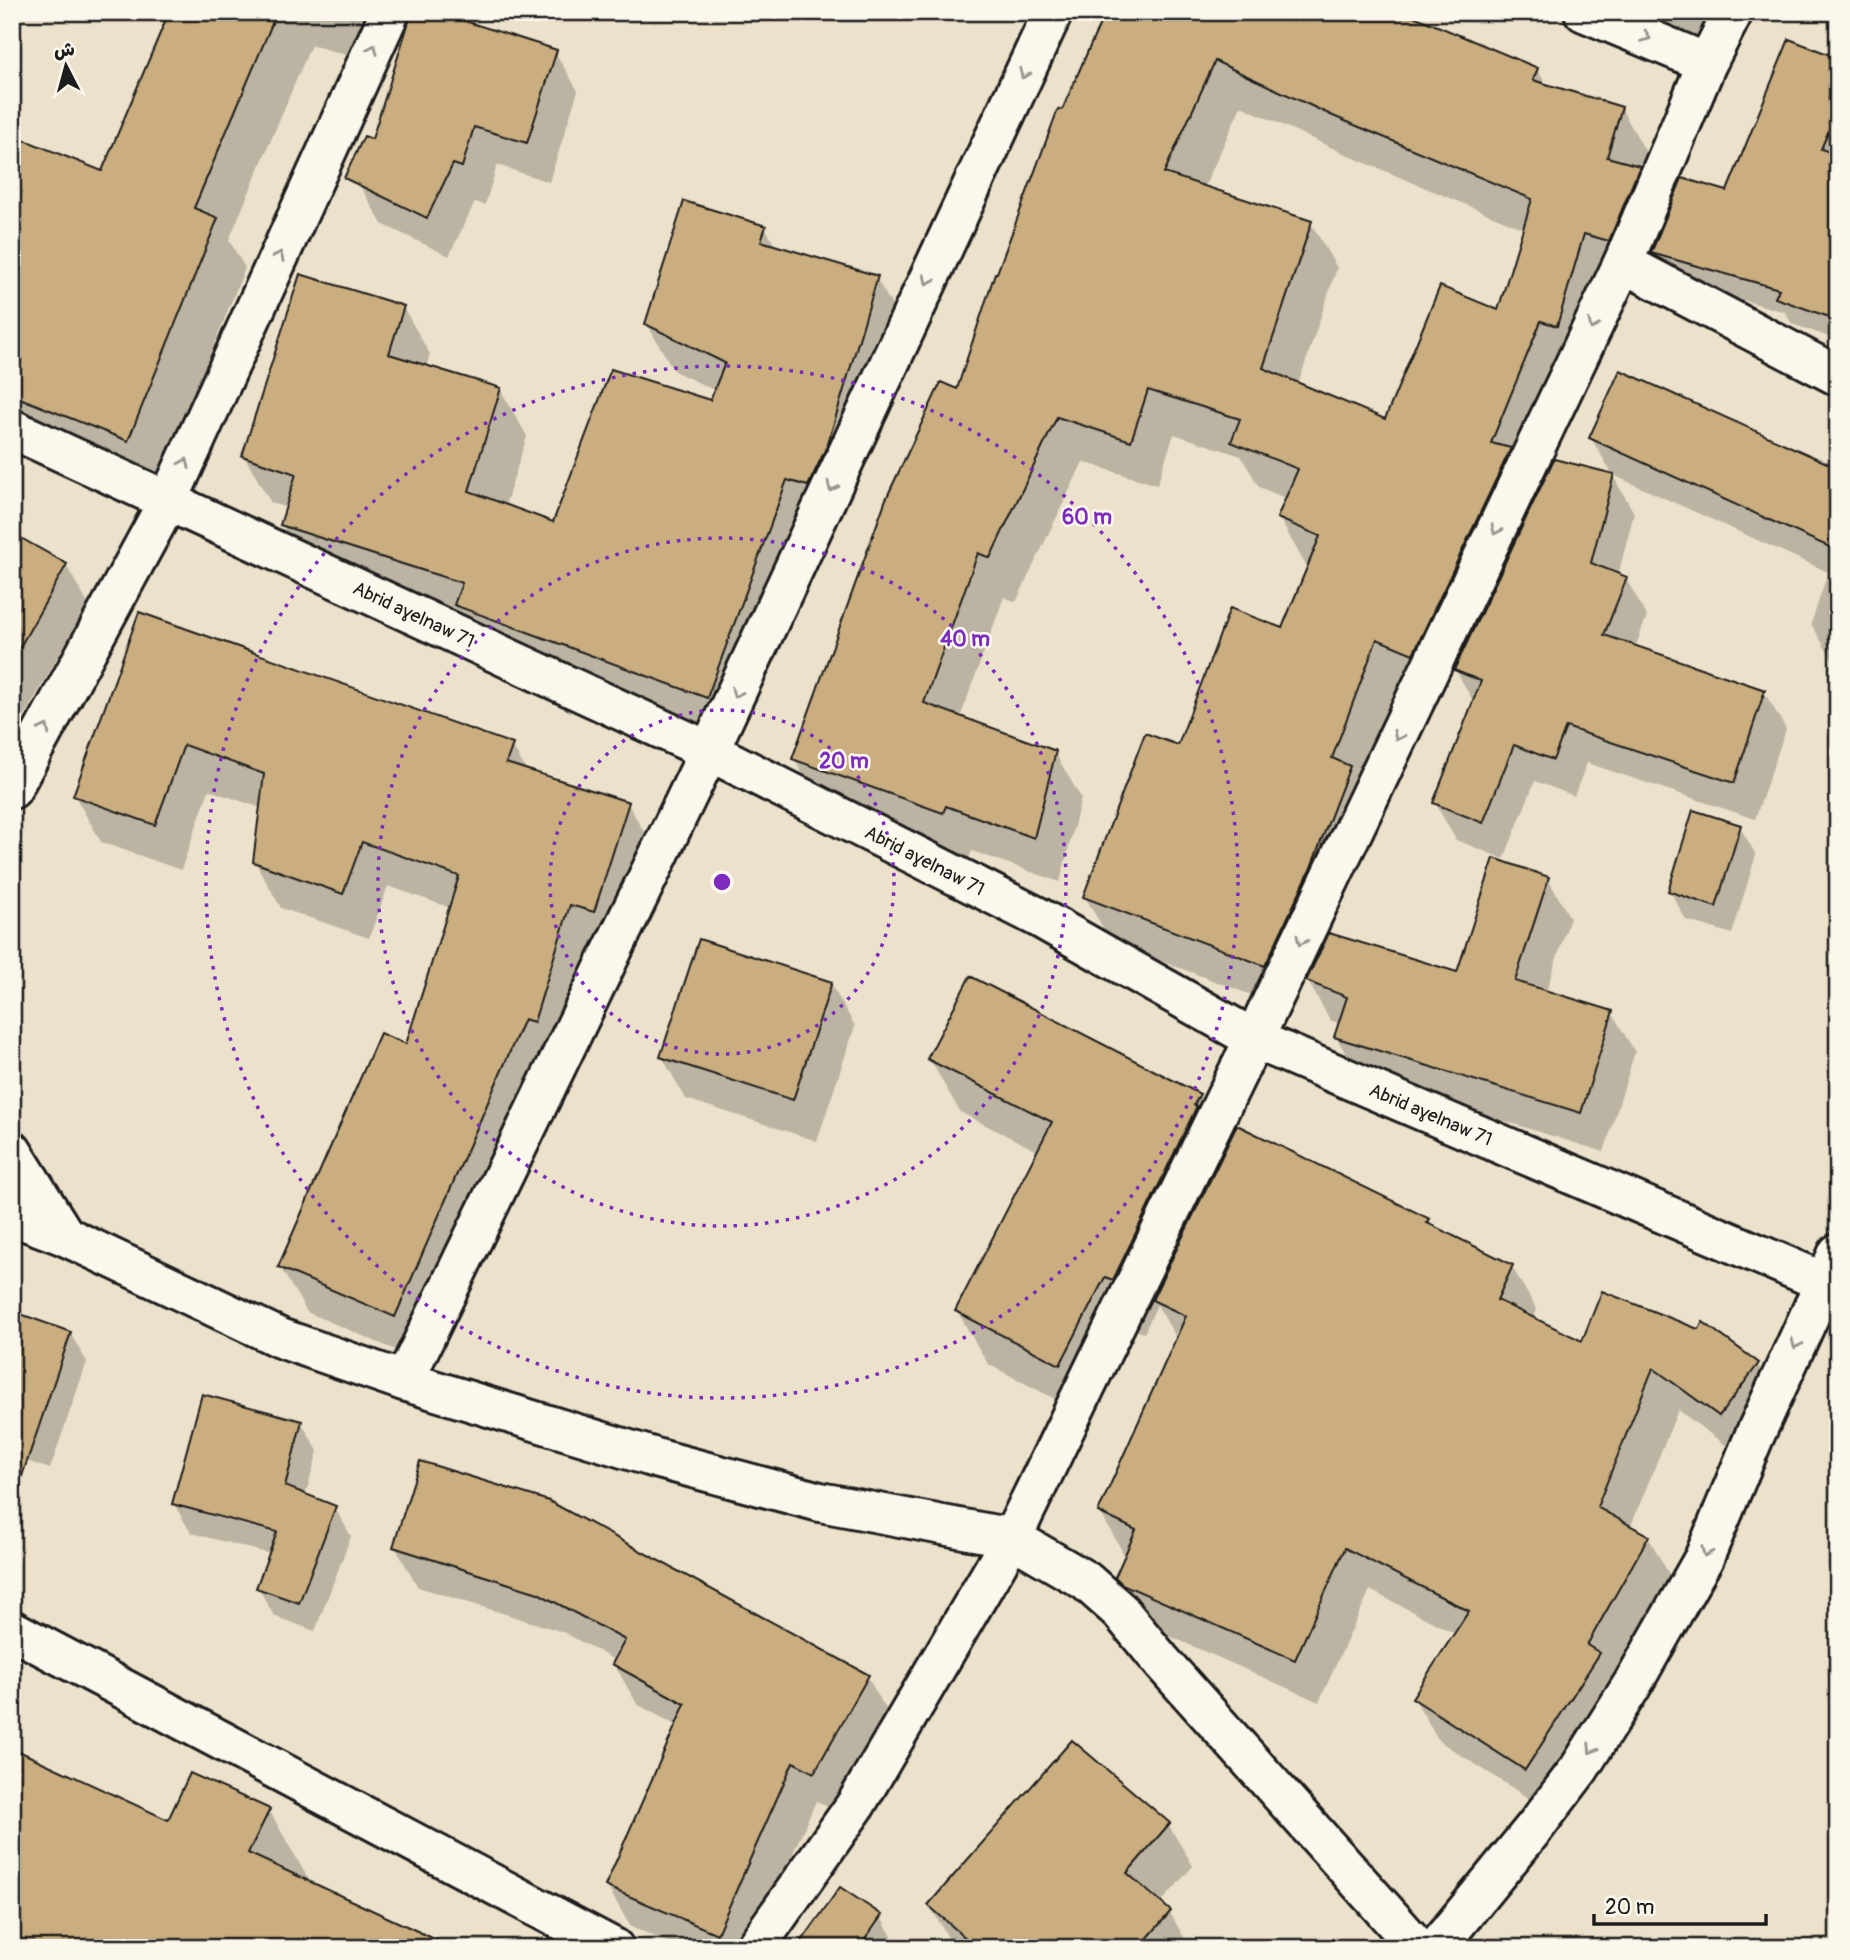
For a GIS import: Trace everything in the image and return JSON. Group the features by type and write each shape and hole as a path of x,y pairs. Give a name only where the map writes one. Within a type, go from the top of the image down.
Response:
{"street":[{"path":"12,789 168,500 390,12"},
{"path":"404,1381 709,751 1053,12"},
{"path":"1584,12 1707,62"},
{"path":"755,1948 855,1806 1012,1538 1254,1040 1623,263 1707,62 1733,12"},
{"path":"1623,263 1838,376"},
{"name":"Abrid aɣelnaw 71","path":"12,429 709,751 1038,918 1254,1040 1833,1274"},
{"path":"12,1151 65,1236"},
{"path":"12,1216 65,1236 280,1338 404,1381 659,1459 820,1502 1012,1538 1086,1581 1120,1611 1171,1672 1418,1948"},
{"path":"1436,1948 1579,1769 1632,1685 1704,1558 1754,1437 1833,1274"},
{"path":"12,1630 614,1948"}],"building":[{"path":"169,12 277,12 194,208 218,218 128,441 12,395 12,135 102,171"},
{"path":"412,12 436,12 557,50 527,143 474,127 462,167 453,164 427,218 344,178 364,136 372,139"},
{"path":"1105,12 1404,12 1538,68 1533,80 1622,107 1607,157 1640,166 1609,241 1584,234 1557,326 1541,321 1491,443 1511,448 1413,654 1377,639 1332,758 1350,766 1310,870 1265,966 1083,897 1145,733 1178,745 1230,608 1282,628 1320,536 1277,518 1298,469 1231,442 1240,419 1148,390 1131,441 1057,417 990,558 978,553 924,703 1056,751 1034,838 946,806 943,813 792,759 886,499 941,382 957,389 995,273 1058,109 1062,110","holes":["1215,61 1333,116 1532,199 1498,310 1440,286 1385,419 1263,368 1312,221 1164,173"]},
{"path":"1789,39 1838,58 1838,109 1821,149 1838,155 1838,320 1775,298 1779,289 1651,253 1682,178 1727,191"},
{"path":"684,201 766,226 761,241 878,276 827,446 808,486 787,480 707,698 454,605 462,583 280,525 296,474 242,456 300,274 404,306 389,354 501,388 469,491 553,522 611,369 710,400 725,363 645,324"},
{"path":"1620,370 1838,468 1838,551 1589,438"},
{"path":"1554,459 1614,474 1591,563 1627,577 1604,635 1765,690 1734,783 1566,727 1553,760 1514,745 1483,823 1433,803 1481,681 1454,670"},
{"path":"12,533 67,564 12,661"},
{"path":"139,612 513,744 506,763 629,802 594,912 570,905 534,1022 524,1019 395,1317 278,1267 380,1033 406,1044 459,876 362,842 343,894 253,862 264,774 184,745 155,825 73,796"},
{"path":"1693,810 1741,825 1716,907 1668,891"},
{"path":"1494,858 1549,877 1515,981 1613,1011 1581,1113 1334,1037 1347,997 1306,981 1329,933 1457,972"},
{"path":"699,939 832,982 793,1100 660,1057"},
{"path":"970,976 1200,1094 1194,1105 1197,1106 1113,1280 1105,1277 1060,1365 955,1311 1052,1122 927,1059"},
{"path":"1237,1125 1430,1219 1427,1223 1513,1265 1497,1300 1582,1341 1602,1291 1698,1329 1703,1322 1759,1363 1719,1416 1653,1368 1597,1507 1649,1536 1587,1645 1600,1653 1525,1770 1412,1698 1469,1611 1345,1548 1295,1660 1122,1584 1115,1577 1136,1530 1098,1512 1186,1316 1152,1300"},
{"path":"12,1311 71,1332 20,1482 12,1480"},
{"path":"202,1394 302,1421 285,1486 336,1506 299,1603 256,1588 277,1532 172,1504"},
{"path":"420,1461 549,1501 869,1675 814,1773 793,1762 717,1934 605,1886 685,1704 612,1664 625,1640 538,1593 393,1547"},
{"path":"1072,1740 1170,1823 1127,1873 1171,1911 1139,1948 977,1948 928,1905"},
{"path":"12,1748 168,1820 190,1773 270,1809 248,1853 454,1948 12,1948"},
{"path":"840,1887 882,1915 859,1948 797,1948"}]}
